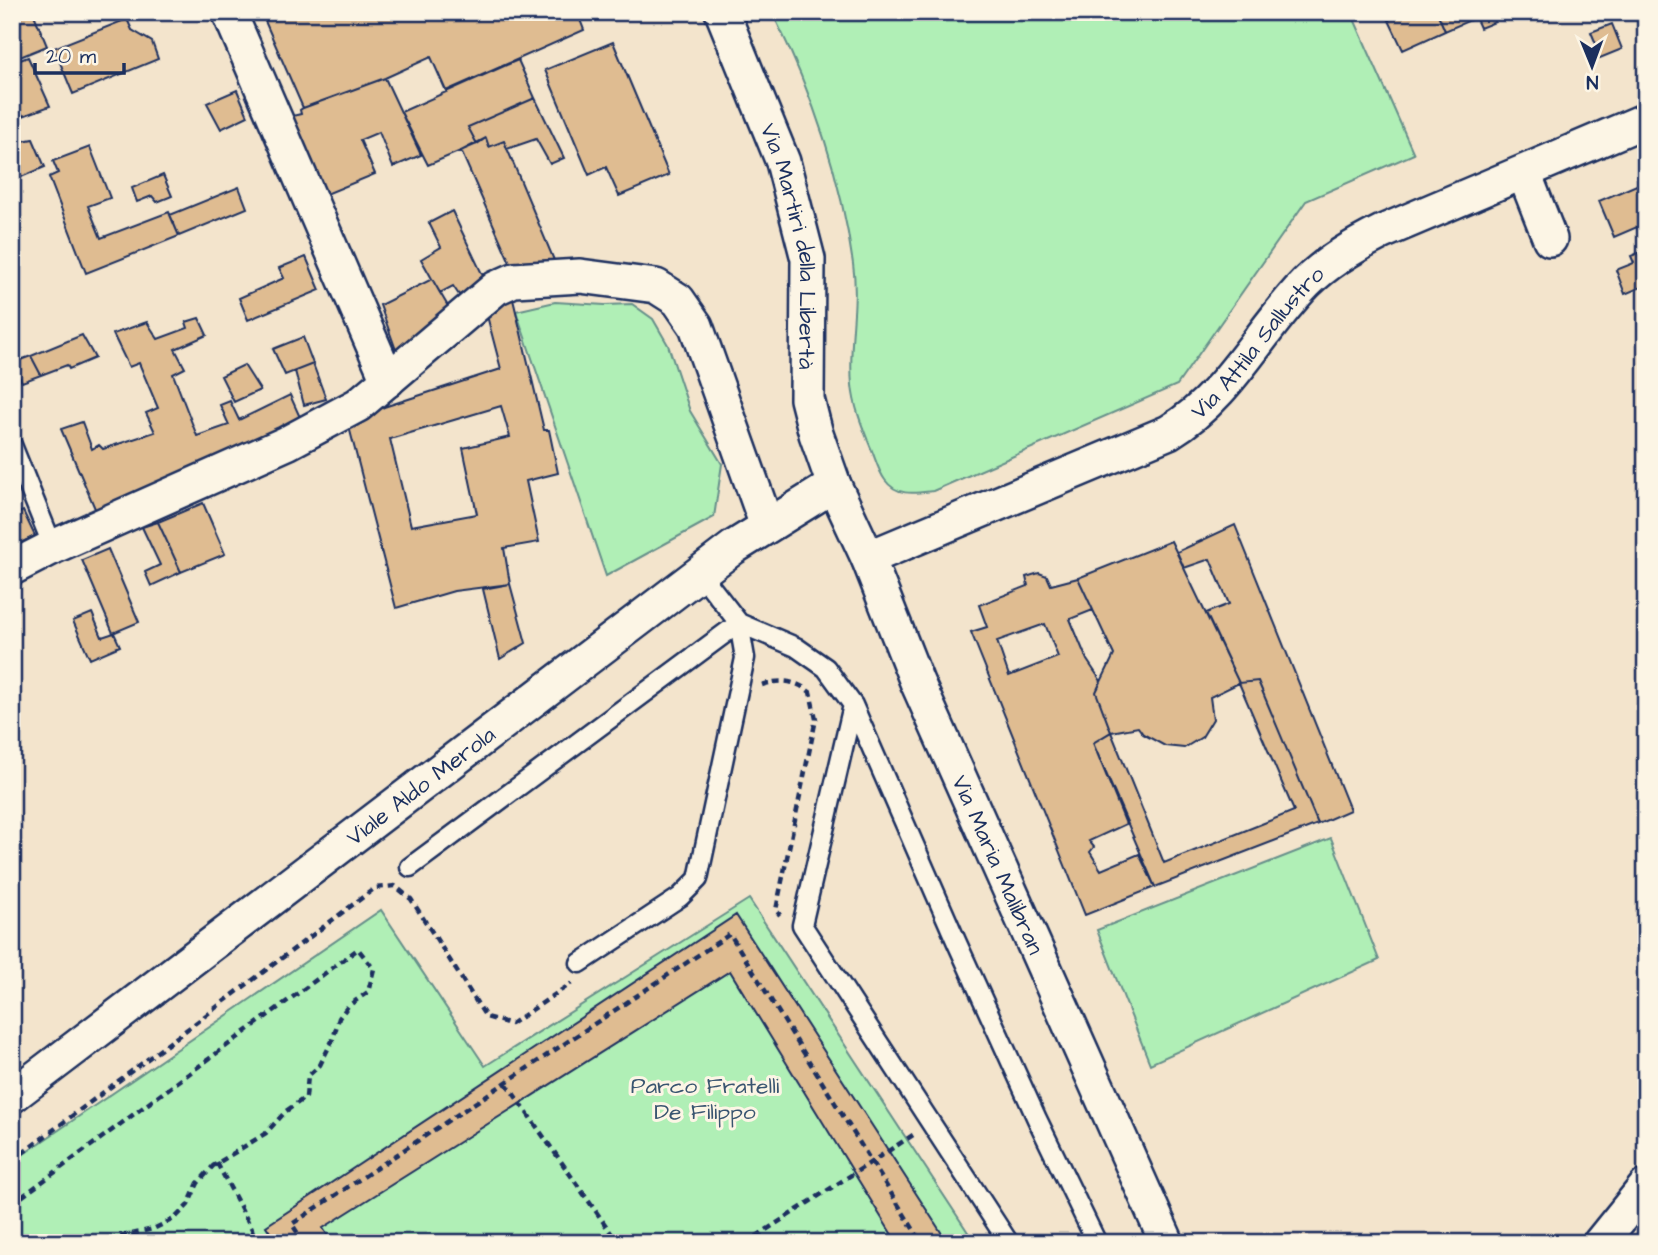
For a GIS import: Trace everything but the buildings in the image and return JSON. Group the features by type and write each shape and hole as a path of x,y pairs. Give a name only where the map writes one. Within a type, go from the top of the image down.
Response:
{"street":[{"path":"229,12 388,380"},
{"name":"Via Martiri della Libertà","path":"722,12 783,162 808,259 807,399 816,435 834,485"},
{"name":"Via Attila Sallustro","path":"868,558 1169,432 1209,403 1306,283 1339,256 1382,232 1646,120"},
{"path":"1524,173 1550,239"},
{"path":"12,568 53,547 287,443 358,405 496,288 514,280 580,276 656,286 678,300 696,326 767,526"},
{"name":"Viale Aldo Merola","path":"12,1096 734,547 834,485"},
{"name":"Via Maria Malibran","path":"834,485 868,558 917,682 1167,1243"},
{"path":"1600,1243 1646,1186"}],"lane":[{"path":"12,445 53,547"},
{"path":"578,971 680,897 698,879 745,658 739,623 700,573"},
{"path":"739,623 796,648 826,668 853,705 962,954 1097,1243"},
{"path":"410,867 739,623"},
{"path":"853,705 802,925 1009,1243"}],"path":[{"path":"758,686 776,680 799,683 810,692 816,719 776,910 783,921"},
{"path":"12,1161 375,888 395,886 411,899 486,1017 510,1024 578,971"},
{"path":"304,1243 292,1224 730,934 922,1243"},
{"path":"12,1204 358,949 374,969 368,992 348,1006 339,1018 334,1039 320,1065 308,1076 306,1097 286,1111 266,1133 217,1163 198,1183 188,1205 174,1219 153,1229 93,1243"},
{"path":"506,1083 618,1243"},
{"path":"746,1243 931,1123"},
{"path":"217,1163 252,1229 254,1243"}],"green space":[{"path":"772,12 1351,12 1414,154 1306,201 1177,385 933,491 901,491 890,485 880,472 856,409 851,370 855,279 848,231 812,103"},
{"path":"555,302 632,304 653,319 668,345 690,411 722,464 714,517 606,576 516,311"},
{"path":"1331,838 1379,960 1150,1064 1097,930"},
{"name":"Parco Fratelli De Filippo","path":"749,899 975,1243 12,1243 12,1162 381,910 485,1066"}]}
